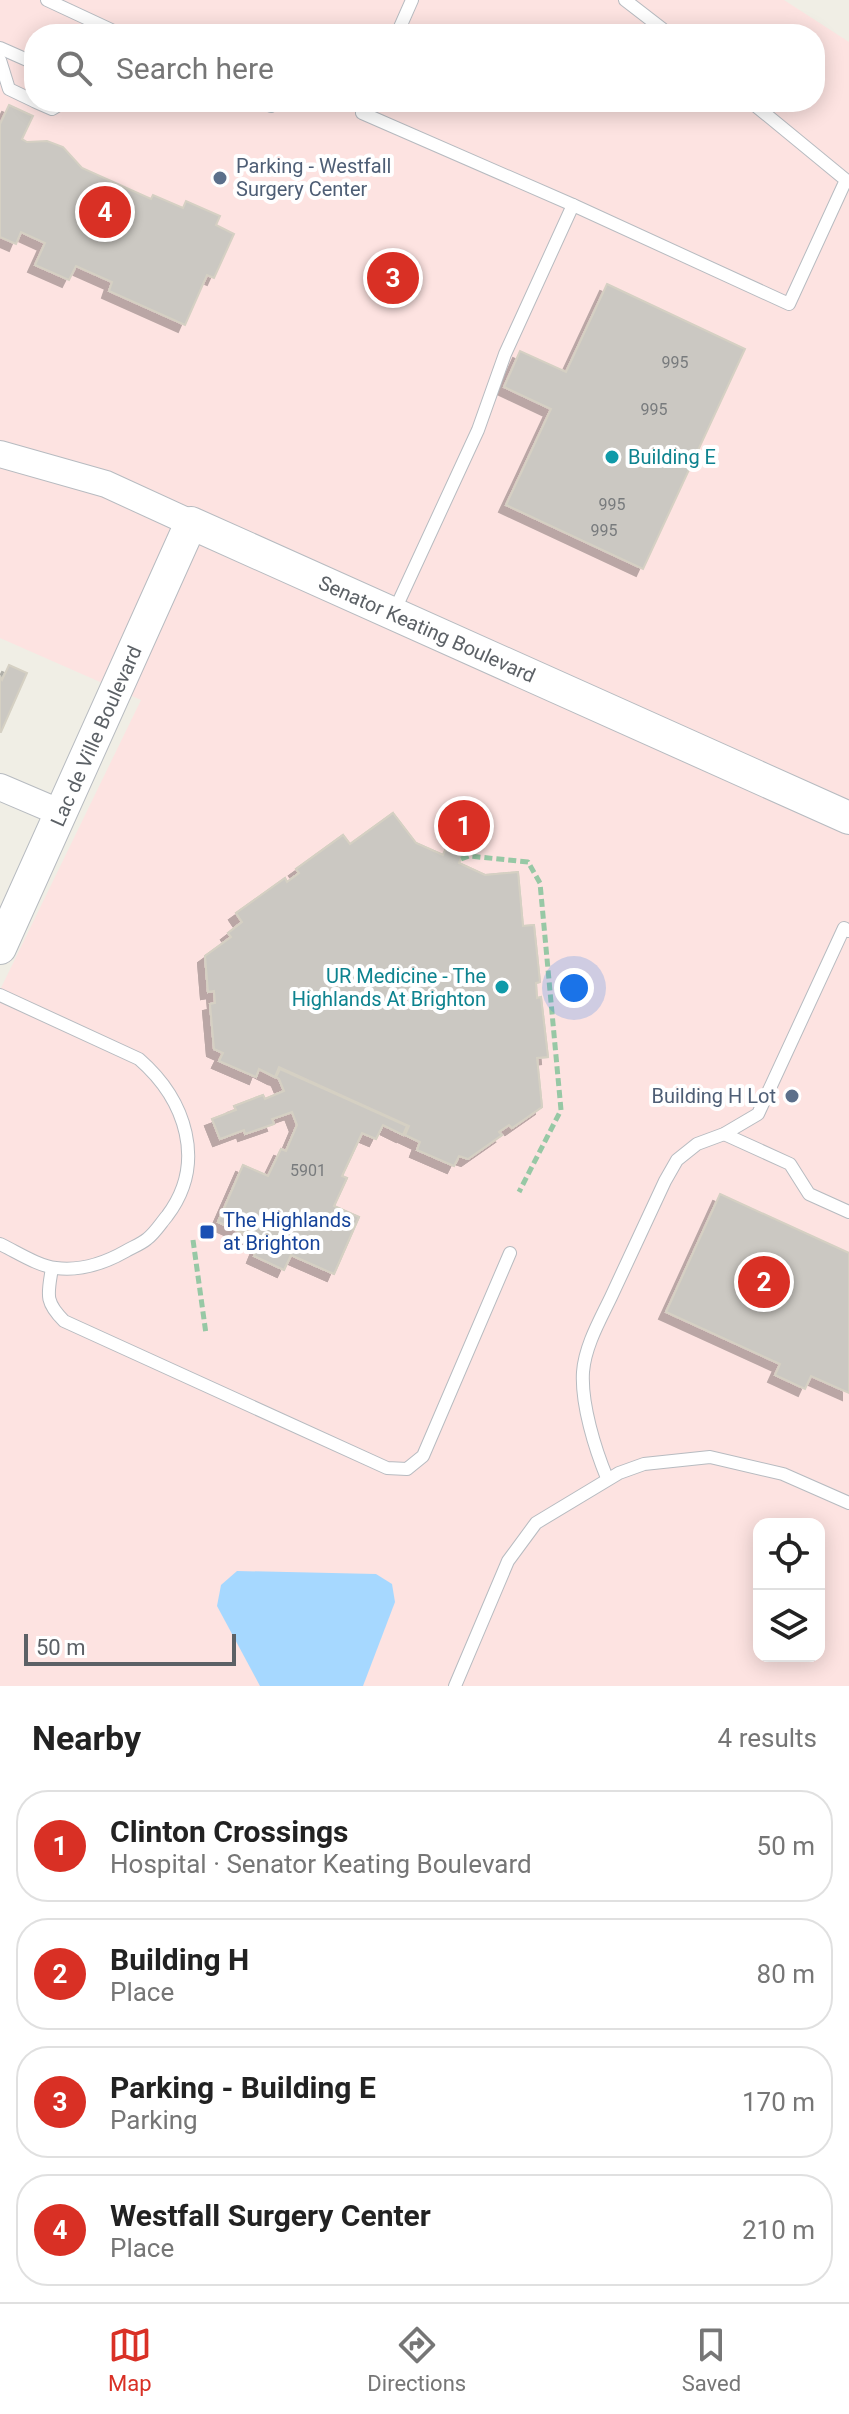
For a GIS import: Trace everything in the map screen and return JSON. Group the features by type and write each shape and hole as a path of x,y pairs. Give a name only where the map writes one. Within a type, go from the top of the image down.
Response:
{"street":[{"name":"Senator Keating Boulevard","path":"0,454 106,484 849,818"},
{"name":"Lac de Ville Boulevard","path":"0,948 191,523"},
{"path":"0,787 61,813"}],"lane":[{"path":"47,0 99,24"},
{"path":"401,24 412,0"},
{"path":"625,0 656,24"},
{"path":"0,48 24,59"},
{"path":"0,60 9,89 24,96"},
{"path":"362,112 789,304 846,180 763,112"},
{"path":"393,614 478,430 505,354 573,205"},
{"path":"607,1478 595,1450 585,1393 583,1371 589,1347 677,1160 697,1144 724,1134 758,1114 844,928 849,931"},
{"path":"0,995 139,1059 170,1093 186,1132 189,1170 175,1204 149,1238 114,1258 76,1269 52,1268 0,1244"},
{"path":"724,1134 790,1164 809,1194 849,1212"},
{"path":"52,1268 47,1296 53,1310 64,1321 387,1468 407,1469 423,1456 510,1253"},
{"path":"455,1686 508,1561 536,1523 607,1478 644,1464 710,1457 783,1474 849,1503"}],"path":[{"path":"461,859 469,856 528,862 540,883 561,1110 519,1192"},
{"path":"193,1240 206,1334"}],"shaded area":[{"path":"0,0 784,0 821,24 24,24 24,112 825,112 825,26 849,42 849,1686 0,1686 0,990 141,700 0,638"}],"water":[{"path":"237,1571 376,1574 392,1584 395,1602 363,1686 260,1686 217,1606 221,1585"}],"building":[{"path":"9,105 33,116 22,139 27,142 47,141 63,147 82,168 151,199 153,195 183,208 186,201 220,216 216,225 234,234 214,278 207,275 185,325 109,291 112,282 76,266 69,280 35,265 45,243 21,232 16,244 0,237 0,124"},
{"name":"Building E","path":"607,284 745,349 643,569 506,505 551,409 504,387 520,351 566,372"},
{"path":"9,665 27,673 0,732 0,677 2,680"},
{"name":"UR Medicine - The Highlands At Brighton","path":"393,813 416,843 443,855 446,848 462,855 459,863 485,875 518,872 523,926 534,925 540,982 536,983 537,998 541,997 548,1057 537,1058 542,1107 512,1128 509,1125 499,1132 502,1135 468,1159 459,1156 454,1166 417,1150 420,1142 405,1135 409,1126 279,1067 275,1077 259,1069 256,1077 219,1061 223,1053 214,1049 210,1004 215,1003 214,991 208,992 205,956 231,937 228,933 242,922 236,913 285,878 287,882 299,873 296,869 343,835 350,844","holes":["405,901 412,910 439,922 452,921 455,951 466,950 475,1056 481,1056 483,1075 460,1092 450,1087 459,1067 426,1053 431,1043 393,1027 389,1036 359,1023 364,1013 327,997 323,1006 290,992 282,1011 272,1006 268,977 284,966 288,972 375,911 380,919"]},
{"name":"UR Medicine - The Highlands At Brighton","path":"393,813 416,843 443,855 446,848 462,855 459,863 485,875 518,872 523,926 534,925 540,982 536,983 537,998 541,997 548,1057 537,1058 542,1107 512,1128 509,1125 499,1132 502,1135 468,1159 459,1156 454,1166 417,1150 420,1142 405,1135 409,1126 279,1067 275,1077 259,1069 256,1077 219,1061 223,1053 214,1049 210,1004 215,1003 214,991 208,992 205,956 231,937 228,933 242,922 236,913 285,878 287,882 299,873 296,869 343,835 350,844"},
{"name":"UR Medicine - The Highlands At Brighton","path":"280,1069 407,1126 403,1135 383,1125 376,1139 362,1133 342,1176 347,1178 334,1206 359,1217 334,1274 291,1255 284,1270 254,1256 260,1241 218,1222 243,1165 268,1176 281,1149 286,1151 297,1125 292,1112 272,1119 274,1124 220,1139 212,1119 236,1110 234,1106 284,1091 276,1077"},
{"name":"UR Medicine - The Highlands At Brighton","path":"280,1069 407,1126 403,1135 383,1125 376,1139 362,1133 342,1176 347,1178 334,1206 359,1217 334,1274 291,1255 284,1270 254,1256 260,1241 218,1222 243,1165 268,1176 281,1149 286,1151 297,1125 292,1112 272,1119 274,1124 220,1139 212,1119 236,1110 234,1106 284,1091 276,1077"},
{"path":"720,1194 849,1253 849,1393 811,1376 805,1389 775,1375 780,1364 666,1312"}],"place":[{"name":"Parking - Westfall Surgery Center","path":"220,178"},
{"name":"Westfall Surgery Center","path":"105,212"},
{"name":"Parking - Building E","path":"393,278"},
{"name":"Building E","path":"612,457"},
{"name":"Clinton Crossings","path":"464,826"},
{"name":"UR Medicine - The Highlands At Brighton","path":"502,987"},
{"name":"Building H Lot","path":"792,1096"},
{"name":"The Highlands at Brighton","path":"207,1232"},
{"name":"Building H","path":"764,1282"}]}
